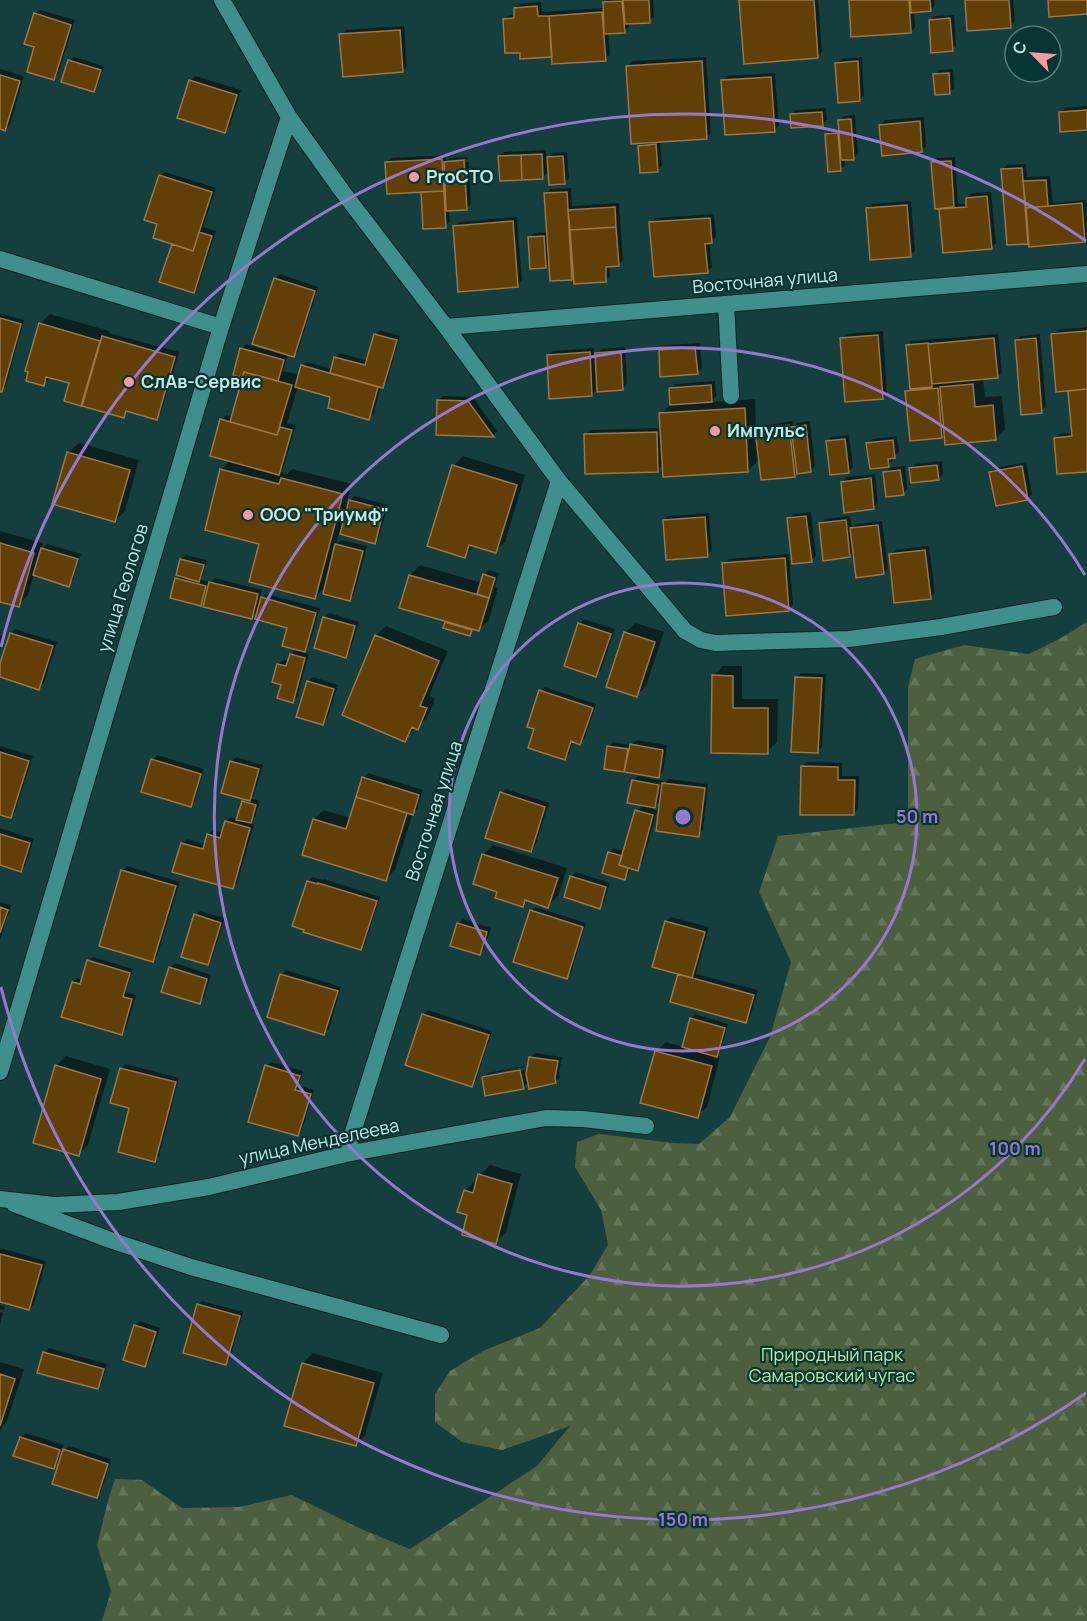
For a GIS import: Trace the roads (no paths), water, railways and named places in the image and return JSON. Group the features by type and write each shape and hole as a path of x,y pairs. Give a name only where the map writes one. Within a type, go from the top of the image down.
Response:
{"street":[{"path":"222,0 289,117 342,191 559,481 685,631 701,640 715,643 849,639 941,627 1054,607"},
{"name":"улица Геологов","path":"0,1072 221,327 289,117"},
{"path":"0,259 221,327"},
{"name":"Восточная улица","path":"446,327 1087,274"},
{"path":"726,304 731,396"},
{"name":"Восточная улица","path":"346,1154 559,481"},
{"name":"улица Менделеева","path":"4,1200 54,1205 118,1202 209,1187 346,1154 546,1118 583,1119 646,1126"},
{"path":"4,1200 191,1267 441,1335"}],"place":[{"name":"ProСТО","path":"414,177"},
{"name":"СлАв-Сервис","path":"129,382"},
{"name":"Импульс","path":"715,431"},
{"name":"ООО \"Триумф\"","path":"248,515"}],"park label":[{"name":"Природный парк Самаровский чугас","path":"832,1365"}]}
